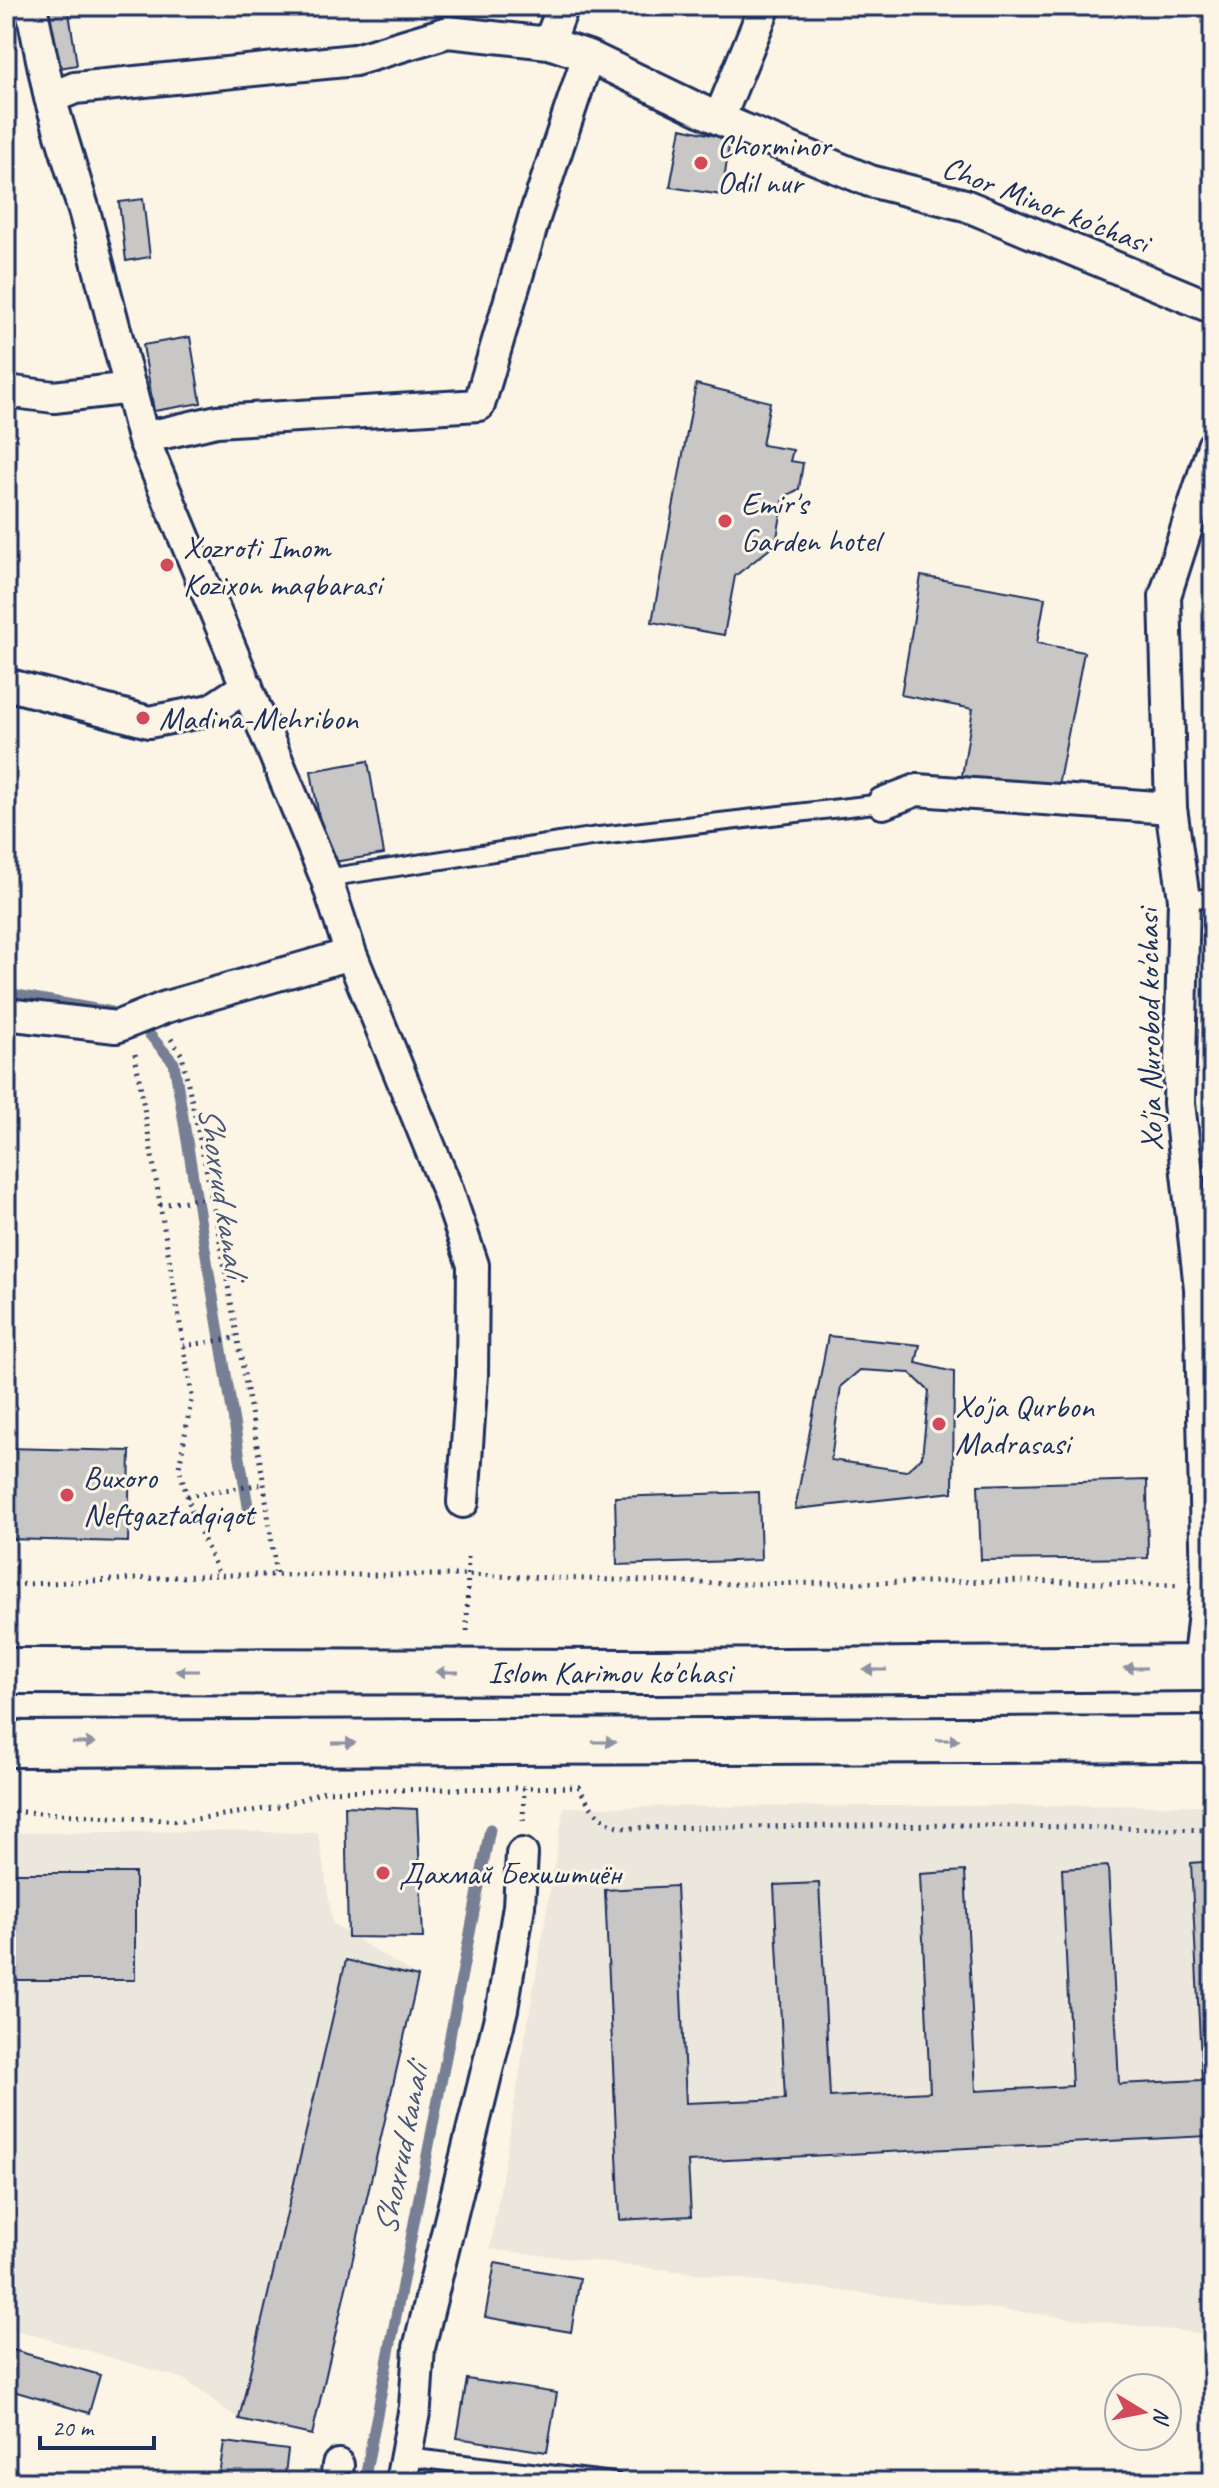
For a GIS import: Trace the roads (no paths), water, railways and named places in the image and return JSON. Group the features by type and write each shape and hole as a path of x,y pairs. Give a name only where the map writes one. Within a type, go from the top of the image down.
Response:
{"main road":[{"name":"Islom Karimov ko'chasi","path":"6,1671 1205,1668"},
{"path":"6,1744 1213,1739"}],"street":[{"path":"31,6 50,98 85,214 143,438 326,878 351,954 447,1189 473,1265 472,1375 463,1502"},
{"path":"549,43 563,6"},
{"path":"719,119 765,6"},
{"name":"Chor Minor ko'chasi","path":"50,98 75,88 320,60 355,60 448,32 549,43 588,56 719,119 870,181 965,205 1213,308"},
{"path":"143,438 217,421 479,405 535,215 588,56"},
{"path":"6,391 54,397 131,388"},
{"name":"Xo'ja Nurobod ko'chasi","path":"1205,1668 1207,1288 1179,1103 1198,898 1171,808 1165,596 1213,446"},
{"path":"6,684 149,722 211,710 247,686"},
{"path":"883,803 917,790 1171,808"},
{"path":"6,1014 116,1027 141,1016 351,954"},
{"path":"404,2470 415,2407 422,2334 502,2009 519,1906 522,1854"}],"lane":[{"path":"326,878 591,837 883,803"},
{"path":"404,2470 614,2482"}],"waterway":[{"name":"Shoxrud kanali","path":"6,993 112,1012"},
{"name":"Shoxrud kanali","path":"138,1021 174,1063 250,1518"},
{"name":"Shoxrud kanali","path":"364,2482 490,1829"}],"place":[{"name":"Chorminor Odil nur","path":"701,163"},
{"name":"Emir's Garden hotel","path":"725,521"},
{"name":"Xozroti Imom Kozixon maqbarasi","path":"167,565"},
{"name":"Madina-Mehribon","path":"143,718"},
{"name":"Xo'ja Qurbon Madrasasi","path":"939,1424"},
{"name":"Buxoro Neftgaztadqiqot","path":"67,1495"},
{"name":"Дахмай Бехиштиён","path":"383,1873"}]}
